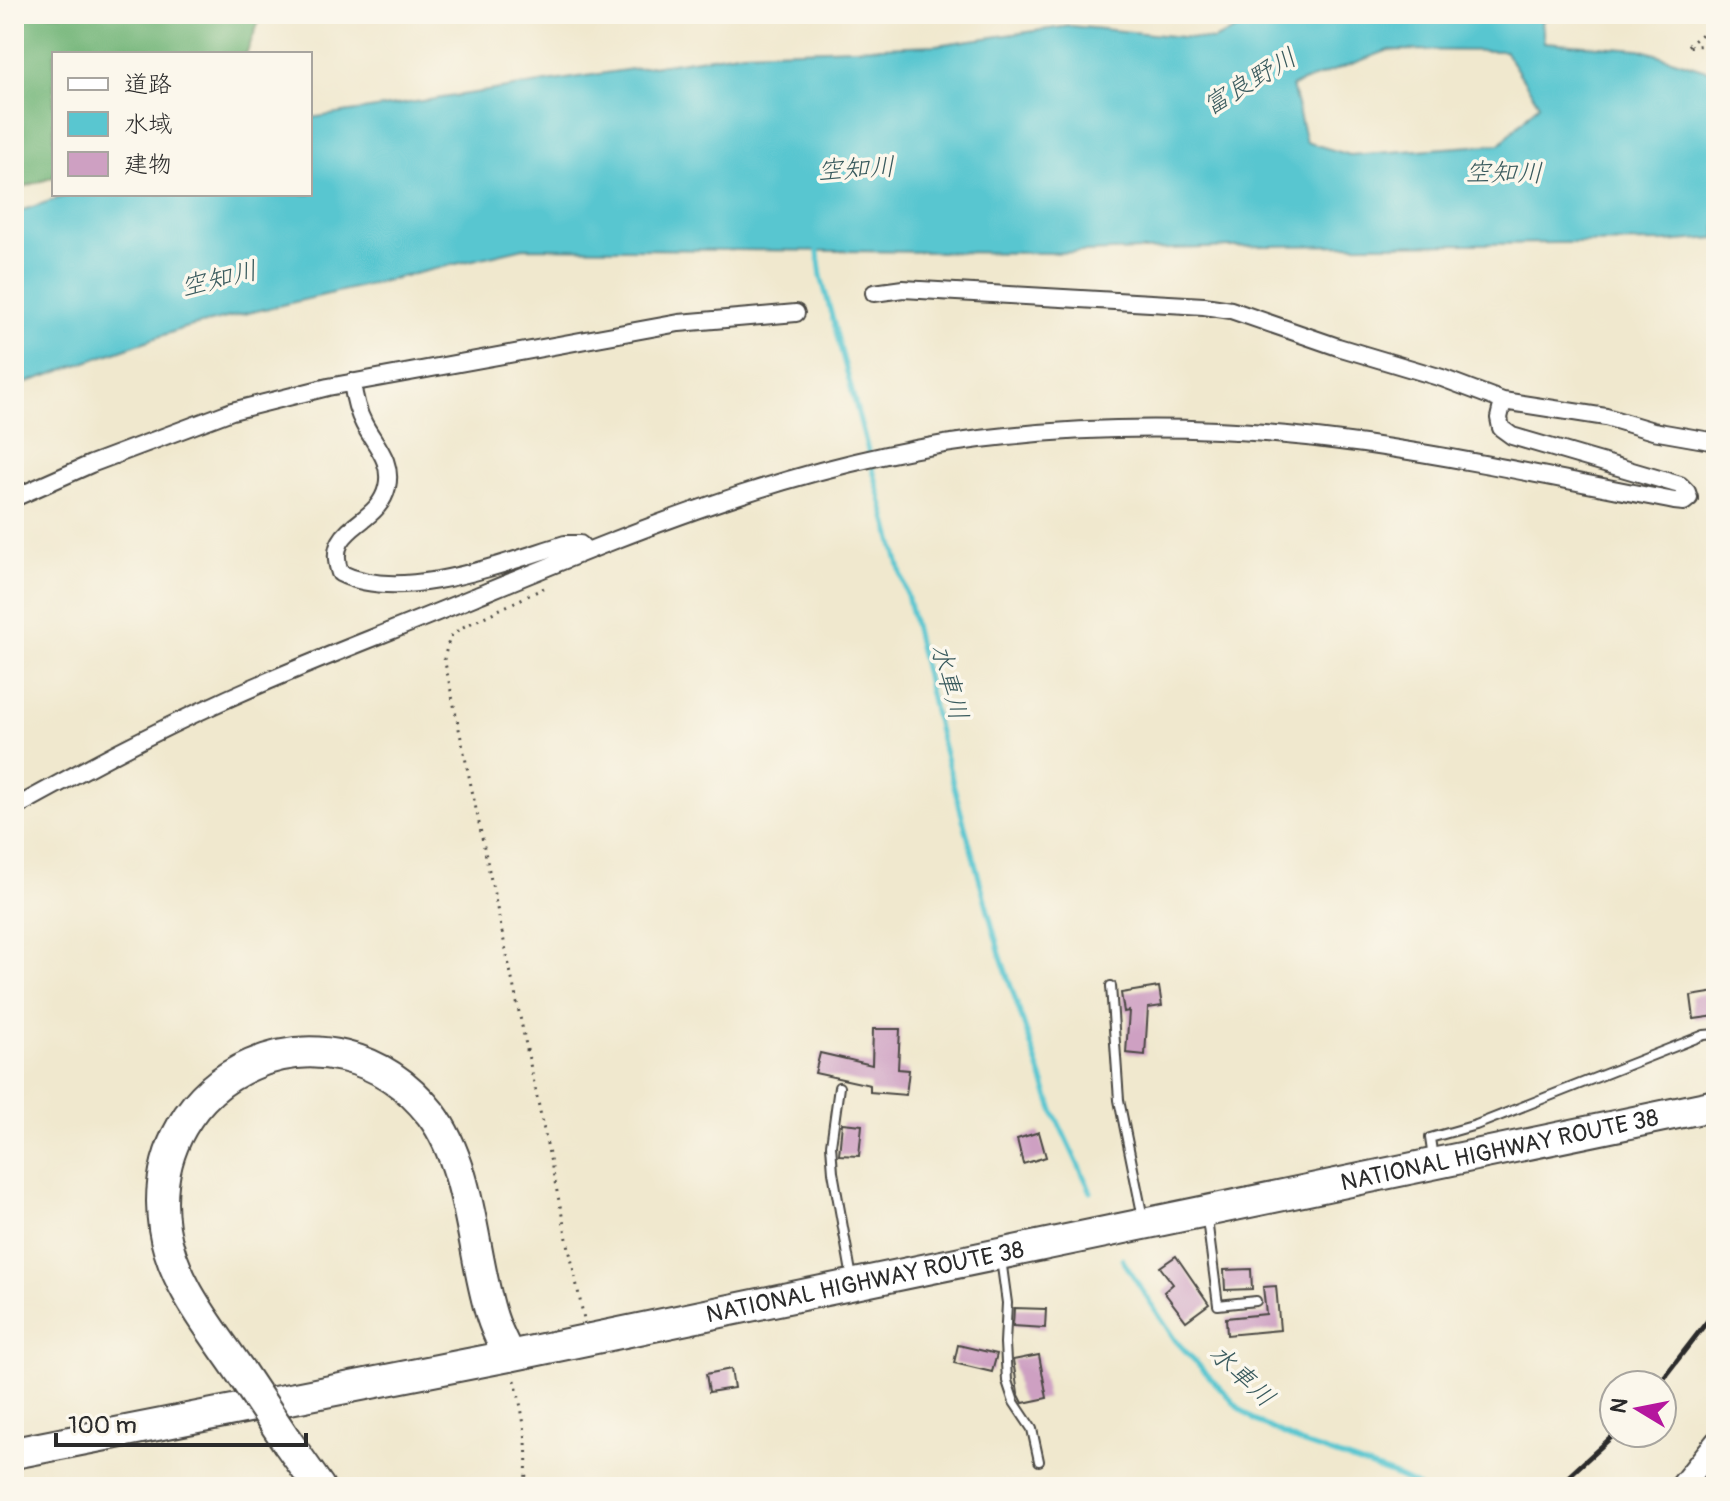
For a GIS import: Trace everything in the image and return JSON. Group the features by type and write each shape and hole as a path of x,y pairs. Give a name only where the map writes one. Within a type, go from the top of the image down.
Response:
{"highway":[{"path":"319,1487 192,1301 170,1253 163,1216 163,1177 178,1134 208,1094 229,1077 273,1056 297,1052 343,1056 368,1062 391,1074 413,1093 434,1118 449,1148 461,1181 492,1317 509,1356"},
{"name":"NATIONAL HIGHWAY ROUTE 38","path":"14,1453 509,1356 1716,1105"}],"street":[{"path":"874,293 903,289 1231,310 1442,378 1503,401 1606,417 1653,431 1716,442"},
{"path":"14,498 91,464 232,411 352,382 679,323 796,313"},
{"path":"352,382 354,400 387,466 388,484 383,501 338,544 335,559 340,573 356,581 388,586 426,583 565,544 580,544 587,551"},
{"path":"14,808 216,704 587,551 740,493 847,463 981,439 1078,432 1254,432 1362,444 1674,501 1684,502 1689,498 1680,485 1512,436 1501,428 1499,418 1503,401"},
{"path":"1681,1487 1716,1443"}],"lane":[{"path":"1111,986 1119,1100 1144,1223"},
{"path":"1434,1163 1430,1138 1476,1125 1704,1035 1716,1034"},
{"path":"839,1087 833,1116 832,1158 853,1283"},
{"path":"1206,1210 1218,1305 1256,1301"},
{"path":"1000,1254 1007,1303 1007,1381 1014,1402 1032,1429 1039,1461"}],"path":[{"path":"1716,27 1686,47 1716,44"},
{"path":"546,587 461,628 450,637 444,658 588,1339"},
{"path":"509,1356 526,1446 524,1487"}],"green space":[{"path":"14,14 262,14 247,52 52,52 52,178 14,190"}],"water":[{"path":"1272,14 1555,14 1542,21 1544,42 1639,49 1716,73 1716,238 1665,242 1263,246 1052,253 524,248 184,328 14,387 14,213 65,196 312,196 312,118 744,52 936,45 1071,26 1213,40","holes":["1389,50 1505,51 1539,104 1500,144 1350,155 1306,142 1292,86"]}],"building":[{"path":"1159,987 1162,1006 1148,1008 1145,1055 1126,1053 1129,1011 1124,1012 1121,993"},
{"path":"1716,992 1716,1016 1694,1019 1691,996"},
{"path":"873,1029 900,1029 898,1069 909,1070 906,1095 870,1092 870,1085 815,1073 820,1053 872,1065"},
{"path":"842,1123 862,1125 859,1156 839,1155"},
{"path":"1039,1132 1046,1157 1023,1164 1017,1139"},
{"path":"1176,1256 1209,1304 1186,1321 1164,1292 1173,1284 1160,1267"},
{"path":"1251,1269 1252,1289 1225,1290 1224,1270"},
{"path":"1276,1286 1280,1330 1227,1335 1226,1318 1266,1314 1263,1287"},
{"path":"1014,1308 1046,1309 1045,1328 1013,1326"},
{"path":"958,1345 997,1354 992,1372 954,1363"},
{"path":"1039,1355 1047,1398 1023,1403 1018,1393 1013,1360"},
{"path":"731,1369 734,1388 709,1392 706,1374"}],"waterway":[{"name":"水車川","path":"817,246 821,276 1000,954 1054,1113 1091,1192"},
{"name":"水車川","path":"1122,1259 1175,1340 1240,1409 1256,1421 1301,1443 1420,1487"}],"railway":[{"path":"1670,1369 1716,1310"},
{"path":"1557,1487 1599,1449"}],"water label":[{"name":"富良野川","path":"1250,82"},
{"name":"空知川","path":"856,169"},
{"name":"空知川","path":"1504,173"},
{"name":"空知川","path":"219,279"}]}
